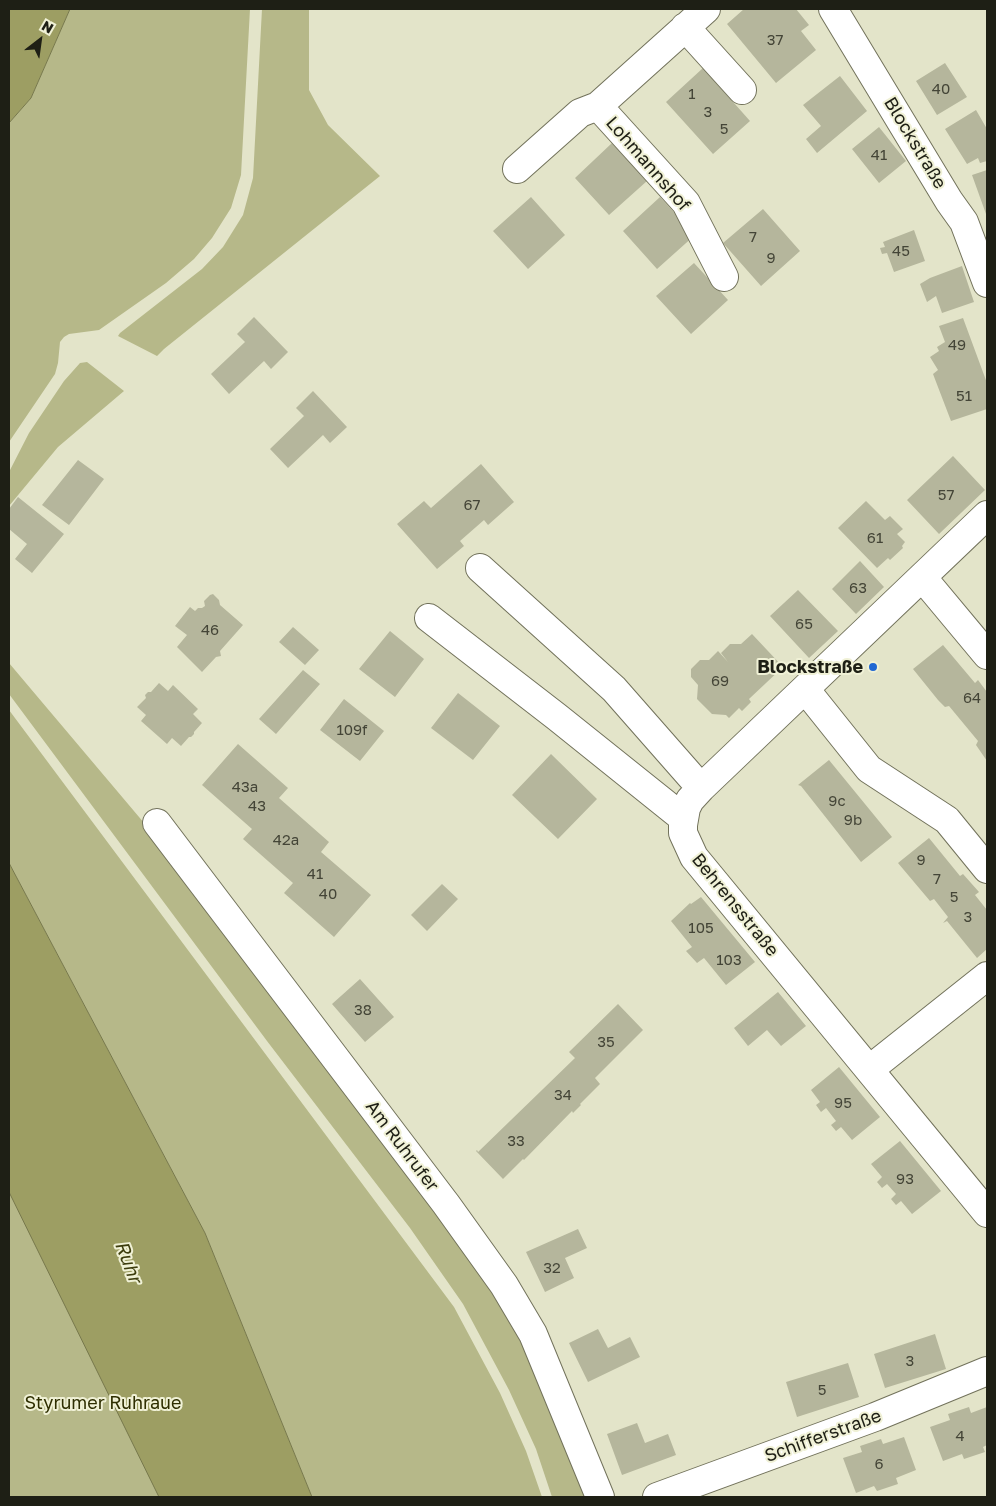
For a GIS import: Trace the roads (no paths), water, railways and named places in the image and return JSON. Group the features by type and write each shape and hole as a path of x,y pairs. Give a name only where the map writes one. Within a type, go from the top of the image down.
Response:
{"street":[{"name":"Lohmannshof","path":"517,169 580,113 598,106 706,9"},
{"name":"Blockstraße","path":"833,9 949,201 964,222 987,283"},
{"path":"685,27 742,90"},
{"name":"Lohmannshof","path":"598,106 686,204 724,277"},
{"path":"429,618 683,818 690,800 702,788 987,516"},
{"path":"480,568 614,689 702,788"},
{"path":"922,577 987,655"},
{"path":"805,689 869,770 947,820 987,868"},
{"name":"Behrensstraße","path":"683,818 683,833 694,857 986,1209"},
{"name":"Am Ruhrufer","path":"157,823 446,1204 504,1285 536,1341 600,1497"},
{"path":"870,1069 987,976"},
{"name":"Schifferstraße","path":"656,1497 875,1417 987,1371"}],"water":[{"path":"9,9 70,9 31,98 9,123"},
{"name":"Ruhr","path":"9,863 205,1233 312,1497 159,1497 9,1192"}],"place":[{"name":"Blockstraße","path":"873,667"}],"park label":[{"name":"Styrumer Ruhraue","path":"103,1403"}]}
